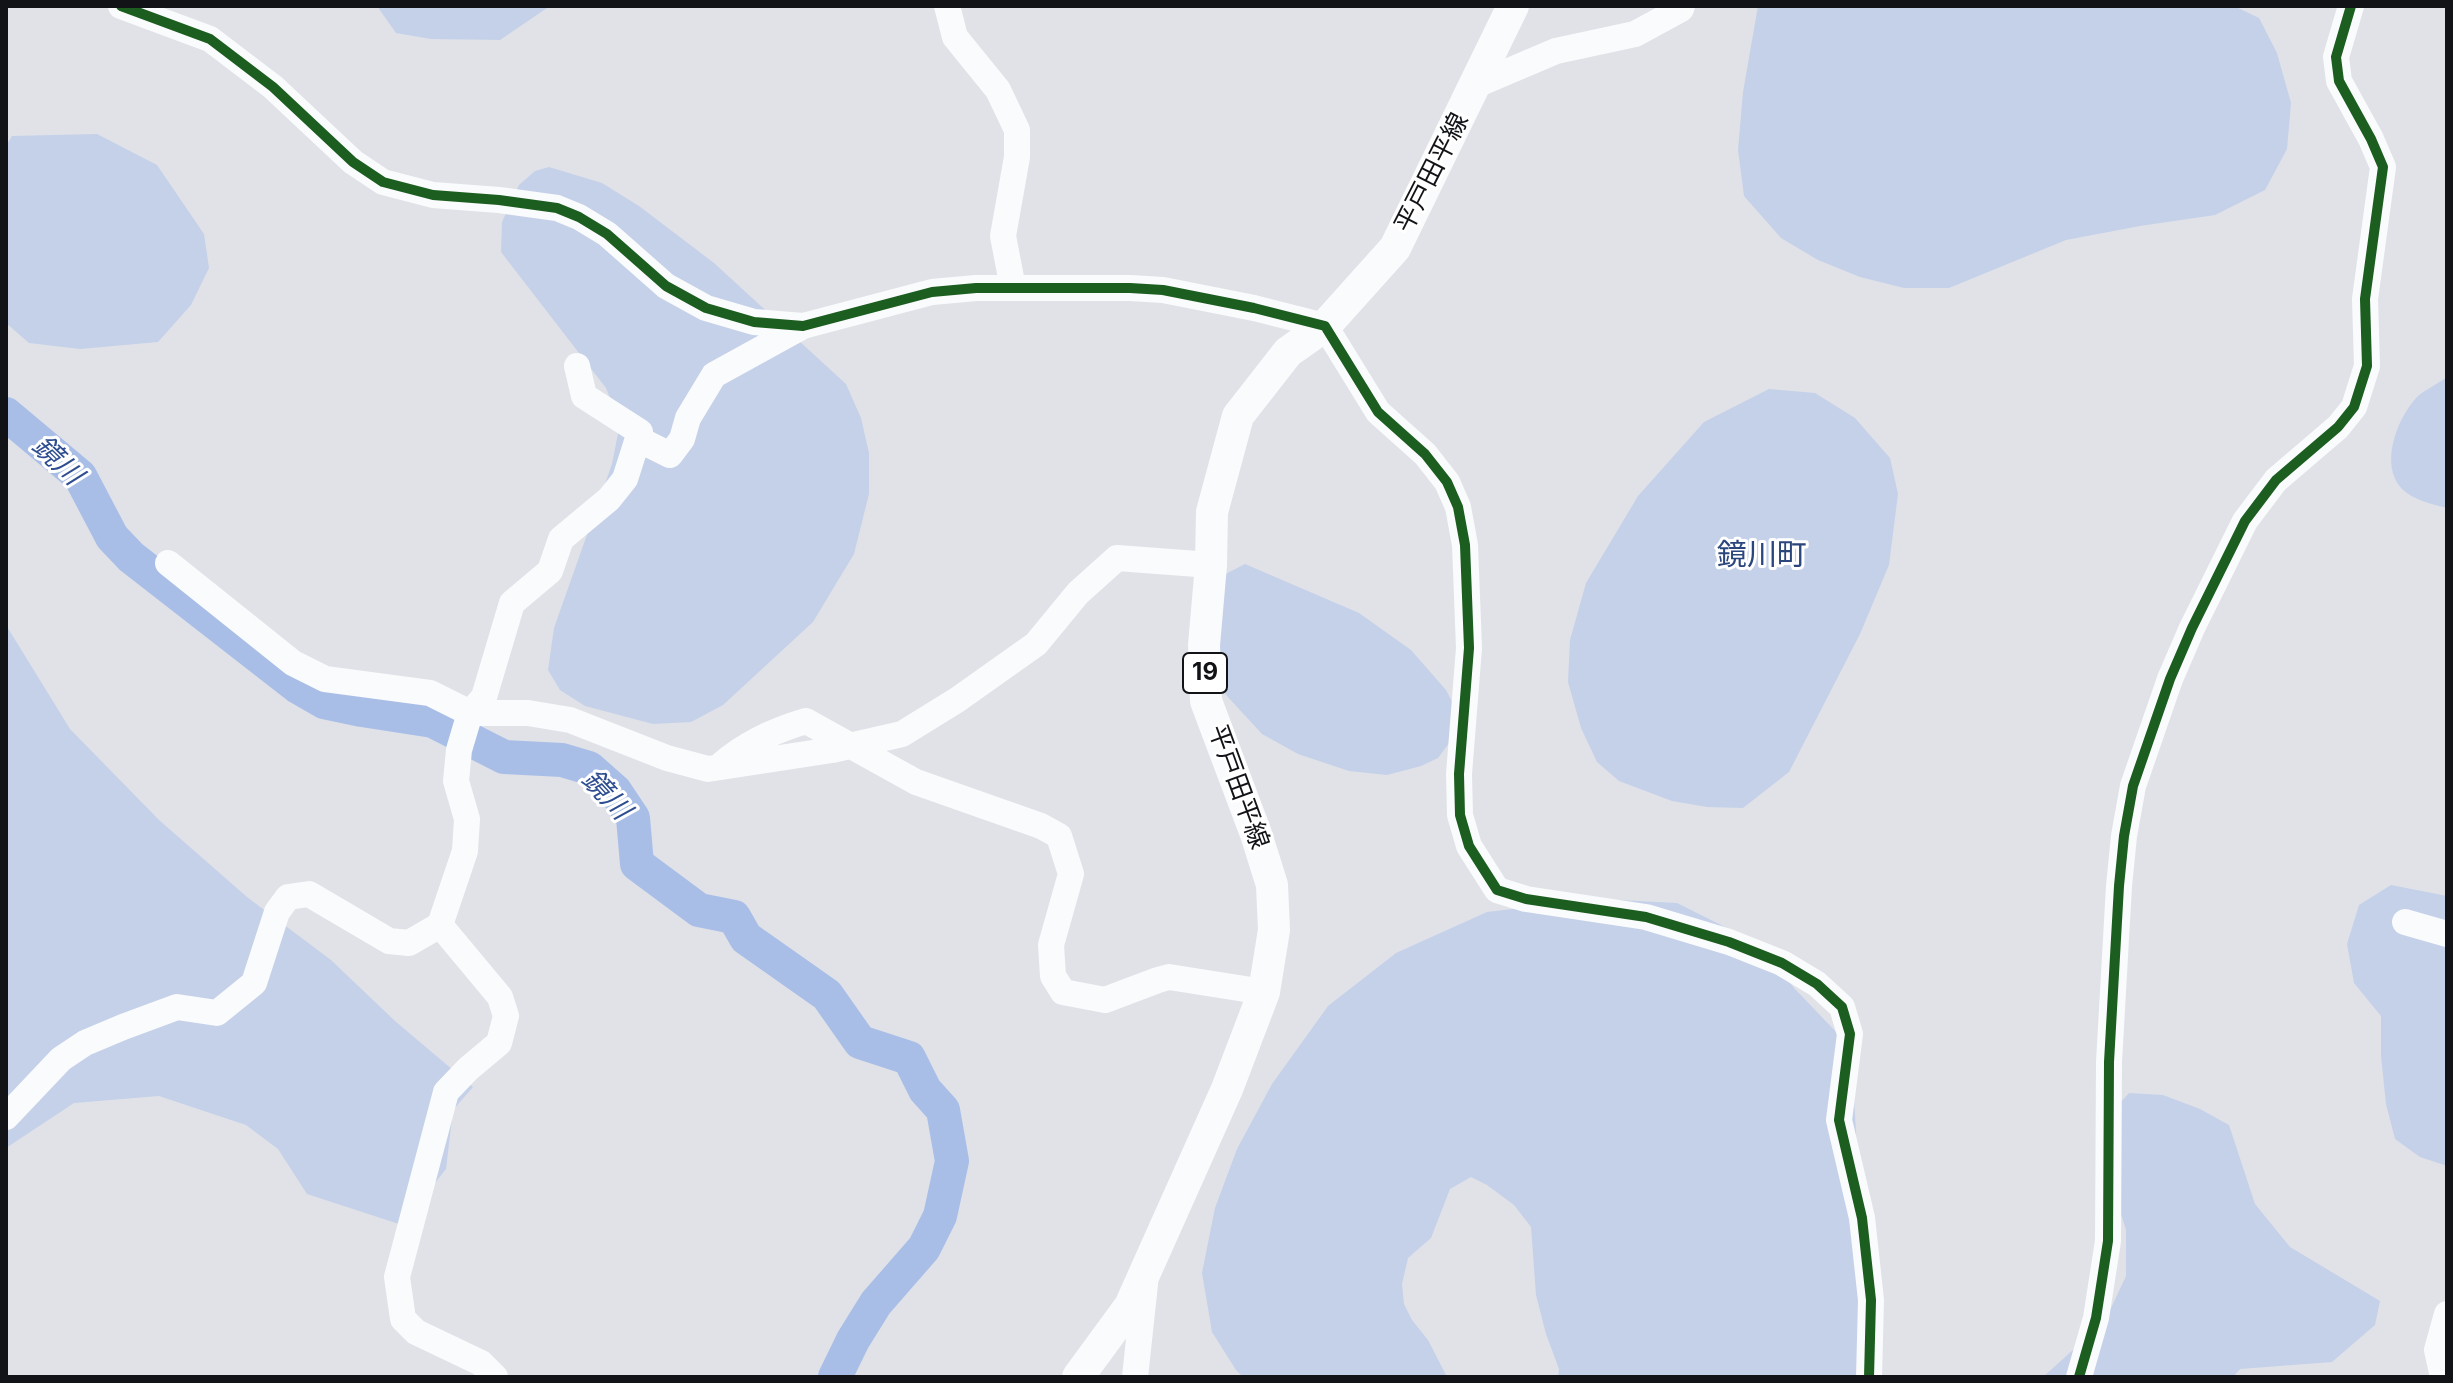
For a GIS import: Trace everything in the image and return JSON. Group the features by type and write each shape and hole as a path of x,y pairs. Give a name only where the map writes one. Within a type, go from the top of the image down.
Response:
{"main road":[{"name":"平戸田平線","path":"1078,1377 1130,1306 1227,1089 1264,992 1274,930 1272,885 1206,701 1204,645 1212,512 1238,416 1288,352 1325,326 1395,248 1513,6"}],"street":[{"path":"121,6 210,39 273,87 353,162 383,182 433,195 557,208 607,234 666,286 706,308 754,322 803,326"},
{"path":"947,6 955,37 998,90 1017,130 1017,157 1003,236 1013,288"},
{"path":"1476,85 1556,51 1635,34 1682,6"},
{"path":"2079,1377 2096,1318 2108,1241 2110,1047 2119,886 2133,786 2170,679 2245,521 2276,480 2338,427 2354,407 2367,366 2365,299 2383,167 2339,81 2336,57 2351,6"},
{"path":"638,439 670,455 682,439 688,418 714,375 803,326 932,292 976,288 1163,290 1325,326 1378,412 1425,454 1447,482 1458,507 1465,545 1469,648 1459,774 1460,815 1469,846 1497,890 1526,899 1646,917 1729,942 1782,963 1817,984 1842,1007 1850,1034 1839,1120 1862,1218 1871,1300 1869,1377"},
{"path":"6,1117 61,1059 85,1043 177,1007 217,1013 254,983 277,912 288,897 309,894 389,941 409,943 440,925 465,851 467,819 456,781 459,750 470,713 484,697 512,603 550,571 561,539 609,499 625,479 640,432 584,396 577,366"},
{"path":"168,563 293,663 325,679 430,693 470,713 528,713 570,720 667,758 708,769 832,750 902,734 957,700 1036,644 1078,593 1117,558 1211,565"},
{"path":"719,767 735,753 775,730 806,721 916,782 1041,826 1059,836 1071,874 1051,945 1053,976 1063,992 1105,1000 1169,977 1264,992"},
{"path":"2405,922 2447,934"},
{"path":"440,925 500,997 506,1016 499,1043 446,1092 397,1277 403,1319 416,1332 481,1363 495,1377"},
{"path":"1135,1377 1147,1268"},
{"path":"2443,1377 2437,1350 2447,1314"}],"shaded area":[{"path":"377,6 550,6 500,40 431,39 396,33"},
{"path":"1758,6 2234,6 2259,18 2277,53 2291,103 2287,149 2265,190 2215,215 2066,240 1949,288 1904,288 1860,277 1818,260 1781,238 1744,196 1738,150 1743,92"},
{"path":"97,134 157,165 204,234 209,268 191,305 158,342 80,349 29,343 6,323 6,146 12,136"},
{"path":"549,167 602,183 639,206 714,263 846,384 861,418 869,453 869,494 854,554 813,622 723,705 691,722 653,724 585,706 560,690 548,670 554,628 612,464 620,423 606,388 501,252 502,222 519,185 535,171"},
{"path":"2447,377 2447,508 2406,493 2395,479 2391,455 2397,430 2409,407 2419,395"},
{"path":"1769,389 1815,393 1855,418 1890,458 1898,494 1889,565 1860,634 1789,772 1743,808 1707,807 1672,801 1619,781 1597,762 1581,728 1568,682 1570,640 1586,583 1638,496 1704,422"},
{"path":"1245,564 1359,613 1411,650 1446,690 1458,713 1458,731 1438,758 1387,775 1349,771 1298,754 1262,734 1227,696 1202,660 1208,583"},
{"path":"6,625 70,729 159,820 247,897 331,960 395,1021 473,1087 453,1110 446,1169 402,1225 307,1194 278,1149 246,1125 159,1096 74,1103 6,1148"},
{"path":"2391,885 2447,896 2447,1166 2420,1157 2395,1139 2386,1104 2381,1016 2354,983 2347,944 2359,905"},
{"path":"1598,899 1677,903 1757,943 1840,1036 1853,1080 1861,1377 1558,1377 1559,1369 1536,1295 1531,1227 1514,1205 1471,1177 1450,1189 1431,1238 1408,1258 1402,1284 1404,1304 1428,1340 1447,1377 1243,1377 1212,1332 1202,1273 1215,1208 1237,1149 1272,1084 1328,1006 1396,953 1487,912"},
{"path":"2129,1093 2163,1095 2200,1109 2229,1125 2255,1204 2290,1247 2380,1301 2375,1325 2332,1362 2240,1369 2233,1377 2043,1377 2105,1321 2126,1276 2126,1230 2114,1192 2108,1116"}],"waterway":[{"name":"鏡川","path":"6,414 80,476 112,537 131,557 298,687 324,702 433,721 504,757 562,760 589,768 615,791 633,818 637,864 699,910 734,917 746,938 827,995 860,1042 909,1058 925,1090 943,1110 952,1161 940,1216 924,1248 876,1303 835,1377"}],"cycle path":[{"path":"121,6 210,39 273,87 353,162 383,182 433,195 557,208 607,234 666,286 706,308 754,322 803,326 932,292 976,288 1130,288 1163,290 1325,326 1378,412 1425,454 1447,482 1458,507 1465,545 1469,648 1459,774 1460,815 1469,846 1497,890 1526,899 1646,917 1729,942 1782,963 1817,984 1842,1007 1850,1034 1839,1120 1862,1218 1871,1300 1869,1377"},
{"path":"2079,1377 2096,1318 2108,1241 2109,1062 2119,886 2133,786 2170,679 2245,521 2276,480 2338,427 2354,407 2367,366 2365,299 2383,167 2339,81 2336,57 2351,6"}],"district":[{"name":"鏡川町","path":"1762,556"}]}
